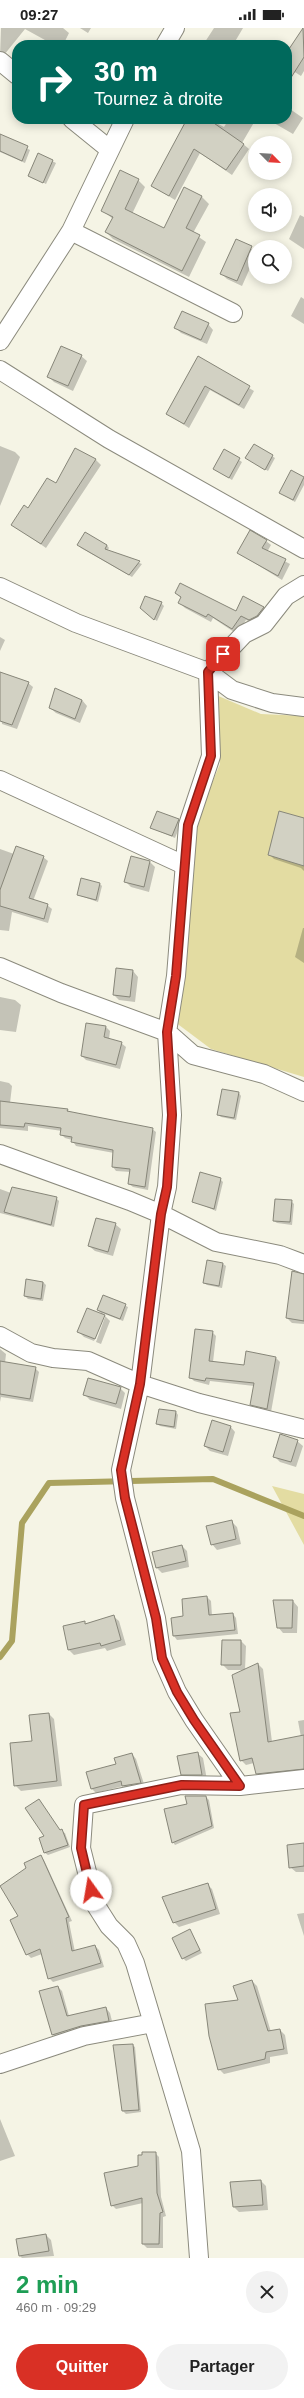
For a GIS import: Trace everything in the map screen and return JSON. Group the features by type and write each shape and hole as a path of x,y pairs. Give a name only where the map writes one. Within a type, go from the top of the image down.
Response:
{"street":[{"path":"168,40 175,28"},
{"path":"0,61 12,71"},
{"path":"78,124 109,149"},
{"path":"0,341 71,231 109,149 122,124"},
{"path":"71,231 233,313"},
{"path":"0,370 109,439 304,549"},
{"path":"240,1786 194,1720 177,1692 162,1658 156,1618 131,1525 121,1470 140,1384 161,1214 167,1187 172,1115 167,1032 176,976 188,825 211,756 208,672 244,634 264,624 286,596 304,585"},
{"path":"0,587 76,623 208,672 232,690 272,704 304,707"},
{"path":"0,780 184,865"},
{"path":"0,967 61,993 167,1032 193,1055 264,1074 304,1092"},
{"path":"0,1154 161,1214 216,1242 280,1255 304,1264"},
{"path":"0,1336 31,1353 53,1358 88,1361 140,1384 199,1403 304,1429"},
{"path":"200,2258 191,2151 135,1963 126,1943 109,1926 94,1904 81,1848 84,1805 182,1785 240,1786 304,1779"},
{"path":"0,2064 84,2036 153,2023"}],"shaded area":[{"path":"216,695 261,714 304,716 304,1077 211,1049 175,1022 186,972 196,821 220,764"},
{"path":"272,1486 304,1494 304,1545"}],"building":[{"path":"303,28 304,57 292,76 292,44"},
{"path":"184,124 215,124 244,144 226,170 194,149 169,196 151,186"},
{"path":"0,134 28,146 22,161 0,151"},
{"path":"38,153 53,160 43,183 28,176"},
{"path":"120,170 139,179 125,209 164,228 184,187 202,196 186,228 200,235 182,271 105,232 113,217 101,211"},
{"path":"236,239 248,244 248,255 237,281 220,274"},
{"path":"182,311 209,323 201,340 174,328"},
{"path":"61,346 82,355 68,386 47,377"},
{"path":"198,356 250,386 239,405 205,386 184,424 166,414"},
{"path":"254,444 273,455 265,470 245,458"},
{"path":"75,448 96,459 41,544 11,525 24,505 28,508 47,478 56,483"},
{"path":"224,449 240,458 229,478 213,469"},
{"path":"291,470 304,477 293,500 279,493"},
{"path":"250,530 267,540 262,548 286,559 278,576 237,553"},
{"path":"85,532 107,545 105,549 140,561 129,575 77,545"},
{"path":"180,583 236,611 243,596 264,607 257,616 249,620 241,616 232,629 208,614 206,617 178,603 181,597 175,593"},
{"path":"145,596 162,602 154,620 140,608"},
{"path":"0,672 29,682 12,725 0,721"},
{"path":"55,688 82,700 75,719 49,708"},
{"path":"157,811 179,819 172,836 150,828"},
{"path":"279,811 304,818 304,866 268,855"},
{"path":"16,846 44,856 29,898 48,904 44,919 0,906 0,890"},
{"path":"131,856 150,861 144,887 124,882"},
{"path":"81,878 100,883 96,900 77,895"},
{"path":"116,968 133,970 130,997 113,995"},
{"path":"86,1023 106,1026 104,1037 122,1042 116,1065 81,1056"},
{"path":"222,1089 239,1092 234,1118 217,1115"},
{"path":"0,1101 68,1109 67,1111 153,1128 145,1187 128,1184 130,1169 112,1167 113,1150 71,1142 72,1137 60,1135 61,1128 25,1123 24,1127 0,1125"},
{"path":"200,1172 221,1178 214,1209 192,1202"},
{"path":"12,1187 57,1197 51,1225 4,1212"},
{"path":"275,1199 292,1200 290,1222 273,1221"},
{"path":"96,1218 116,1223 108,1252 88,1246"},
{"path":"207,1260 223,1263 219,1286 203,1283"},
{"path":"292,1271 304,1274 304,1321 286,1318"},
{"path":"26,1279 43,1282 41,1299 24,1296"},
{"path":"103,1295 126,1304 120,1319 97,1310"},
{"path":"87,1308 105,1315 95,1339 77,1332"},
{"path":"195,1329 213,1331 209,1361 244,1365 246,1351 276,1357 267,1409 250,1405 254,1383 206,1378 205,1381 189,1378"},
{"path":"0,1361 36,1367 30,1399 0,1394"},
{"path":"88,1378 121,1387 116,1404 83,1395"},
{"path":"159,1409 176,1411 174,1427 156,1424"},
{"path":"212,1420 231,1426 223,1452 204,1446"},
{"path":"280,1434 298,1440 291,1462 273,1457"},
{"path":"232,1520 236,1539 211,1545 206,1526"},
{"path":"182,1545 186,1561 156,1568 152,1552"},
{"path":"207,1596 209,1615 233,1613 235,1630 173,1636 171,1618 183,1616 182,1599"},
{"path":"273,1600 293,1600 292,1628 277,1628"},
{"path":"114,1615 121,1640 101,1646 100,1643 68,1650 63,1626 85,1621 85,1624"},
{"path":"222,1640 241,1640 241,1665 221,1665"},
{"path":"258,1663 268,1742 304,1735 304,1769 256,1774 252,1758 240,1761 230,1713 240,1712 232,1675"},
{"path":"49,1713 57,1781 14,1786 10,1743 32,1741 29,1715"},
{"path":"198,1752 202,1775 181,1775 177,1756"},
{"path":"132,1753 141,1783 122,1786 121,1781 91,1789 86,1772 116,1764 114,1758"},
{"path":"185,1796 206,1796 212,1826 172,1843 164,1809 187,1804"},
{"path":"39,1799 60,1830 62,1829 68,1845 44,1853 39,1838 44,1836 25,1808"},
{"path":"304,1843 304,1866 289,1868 287,1845"},
{"path":"41,1855 69,1917 66,1918 72,1951 95,1945 101,1963 48,1979 40,1949 26,1955 10,1920 18,1916 0,1886 26,1868 24,1863"},
{"path":"208,1883 216,1909 173,1923 162,1897"},
{"path":"190,1929 200,1950 182,1959 172,1938"},
{"path":"252,1980 268,2031 280,2029 284,2049 266,2052 265,2059 218,2070 209,2036 205,2004 238,2000 233,1986"},
{"path":"58,1986 67,2016 106,2007 109,2021 81,2026 52,2035 39,1991"},
{"path":"133,2044 139,2110 122,2111 113,2045"},
{"path":"142,2152 156,2152 157,2193 163,2212 160,2213 159,2244 142,2244 142,2198 111,2206 104,2173 138,2166 138,2155 142,2155"},
{"path":"261,2180 263,2205 233,2207 230,2182"},
{"path":"46,2234 49,2251 19,2256 16,2239"}],"waterway":[{"path":"0,1657 12,1641 22,1523 49,1483 213,1479 304,1516"}],"route":[{"path":"91,1890 81,1848 84,1805 182,1785 240,1786 194,1720 177,1692 162,1658 156,1618 131,1525 121,1470 140,1384 144,1350 148,1332 149,1306 161,1214 167,1187 172,1115 167,1032 176,976 188,825 211,756 208,672 223,654"}]}
